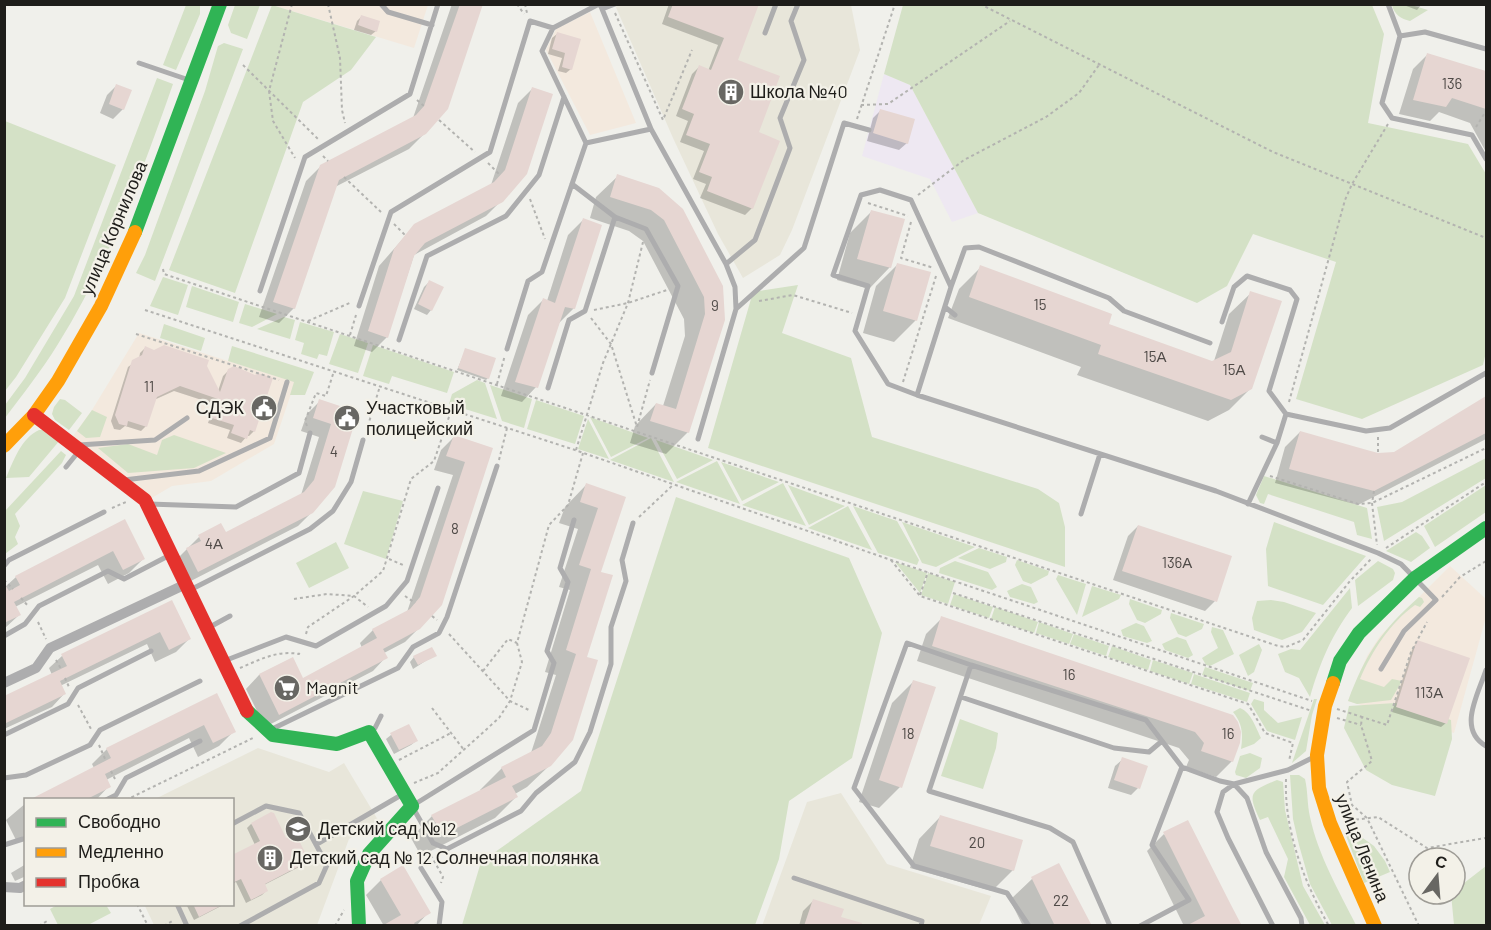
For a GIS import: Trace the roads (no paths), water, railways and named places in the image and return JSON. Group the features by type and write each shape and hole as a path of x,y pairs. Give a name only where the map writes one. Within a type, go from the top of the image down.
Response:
{"main road":[{"name":"улица Корнилова","path":"4,446 34,415 58,381 128,250 220,4"},
{"path":"34,415 145,500 247,712 273,735 337,744 369,732 412,806 369,854 357,881 358,926"},
{"name":"улица Ленина","path":"1375,926 1330,823 1319,788 1317,755 1324,710 1340,661 1359,633 1415,578 1486,528"}],"street":[{"path":"4,683 36,668 50,648 187,588"},
{"path":"4,887 24,886"}],"lane":[{"path":"381,4 388,12 432,25"},
{"path":"260,291 305,157 410,94 438,4"},
{"path":"765,33 776,4"},
{"path":"726,264 755,240 790,148 780,118 804,60 791,21 798,4"},
{"path":"1388,4 1400,36 1382,103 1392,118 1472,135 1486,159"},
{"path":"507,349 528,281 542,272 586,143 542,51 553,28 600,6 613,5"},
{"path":"600,6 651,129 726,264 735,287 736,309 698,439"},
{"path":"359,306 391,212 490,152 530,21 553,28"},
{"path":"1400,36 1425,32 1486,49"},
{"path":"140,63 192,81"},
{"path":"399,340 427,256 506,216 539,174 564,97"},
{"path":"736,309 804,248 844,123 869,130"},
{"path":"586,143 651,129"},
{"path":"572,184 615,217 646,229 678,286 652,373"},
{"path":"951,287 911,200 880,190 861,195 832,275 867,286 855,331 888,384 1216,491 1401,564 1436,600 1404,631 1382,669"},
{"path":"548,388 569,320 585,311 615,217"},
{"path":"917,394 965,248 980,246 1109,298 1124,311 1210,344"},
{"path":"1222,322 1234,286 1246,276 1290,290 1297,299 1269,391 1286,414 1366,431 1390,428 1486,373"},
{"path":"945,308 955,315"},
{"path":"120,481 199,471 270,438 287,382"},
{"path":"1248,504 1277,443 1286,414"},
{"path":"66,467 77,448 155,440 188,418"},
{"path":"147,504 236,507 299,473 310,433"},
{"path":"1262,437 1277,443"},
{"path":"187,588 310,529 333,511 351,482 363,440"},
{"path":"1081,514 1101,454"},
{"path":"269,731 398,668 413,648 439,633 447,617 497,466"},
{"path":"223,661 286,637 316,646 386,606 407,581 438,488"},
{"path":"4,566 9,560 104,512"},
{"path":"574,520 561,568 568,582 547,651 554,663 534,730 412,806 433,843 447,849 521,811 536,793 575,762 590,732 611,664 611,627 626,581 622,560 633,523"},
{"path":"4,636 25,624 39,606 108,571 124,579 171,555"},
{"path":"207,628 230,616"},
{"path":"1029,926 1007,893 914,866 854,788 907,643 1146,720 1182,767 1234,784 1247,798 1266,852 1301,918 1302,926"},
{"path":"4,735 68,704 78,688 152,651"},
{"path":"971,665 929,791 1050,828 1073,842 1110,926"},
{"path":"1486,670 1469,722 1473,735 1486,746"},
{"path":"4,778 26,775 90,745 100,730 200,681"},
{"path":"961,698 1113,748 1149,752 1162,741"},
{"path":"369,732 375,728 381,716"},
{"path":"110,798 116,795 126,778 200,741"},
{"path":"1273,926 1217,812 1223,792 1234,784 1288,770 1317,755"},
{"path":"1140,926 1190,900 1152,845 1182,767"},
{"path":"317,844 405,793"},
{"path":"234,823 266,806 299,813 327,865 319,883 240,926"},
{"path":"4,845 24,839"},
{"path":"421,868 442,902 439,926"},
{"path":"794,878 922,921 921,926"},
{"path":"178,906 187,926"}],"place":[{"name":"Школа №40","path":"731,92"},
{"name":"СДЭК","path":"264,408"},
{"name":"Участковый полицейский","path":"347,418"},
{"name":"Magnit","path":"287,688"},
{"name":"Детский сад №12","path":"298,829"},
{"name":"Детский сад № 12 Солнечная полянка","path":"270,858"}]}
